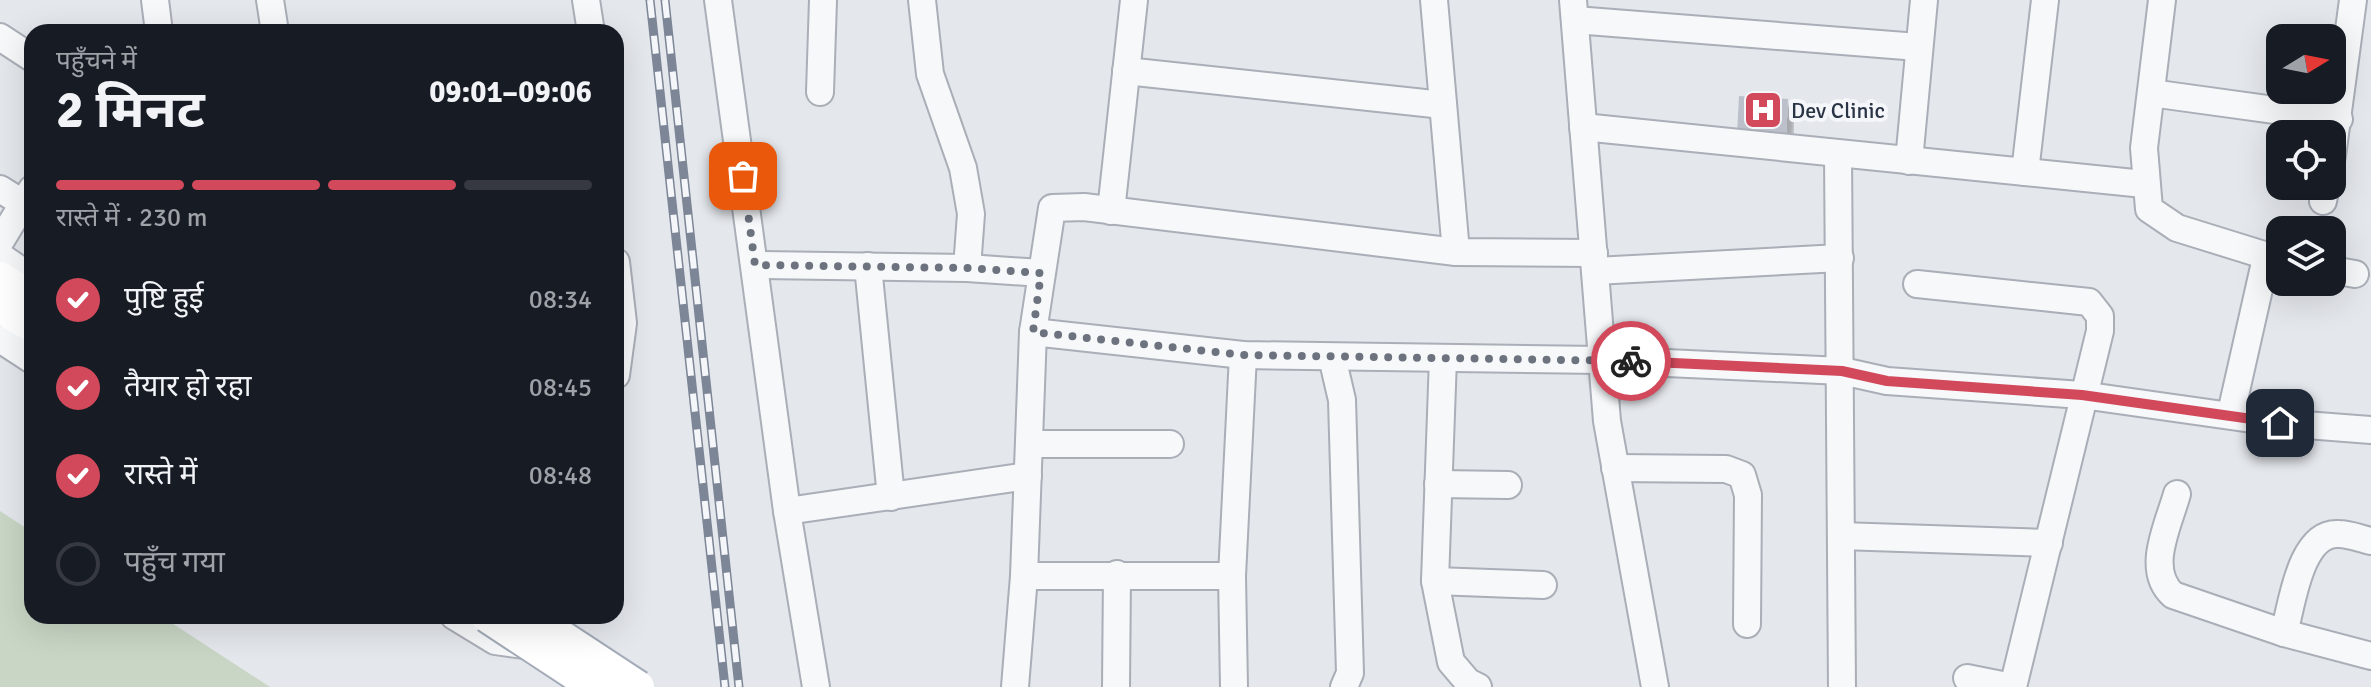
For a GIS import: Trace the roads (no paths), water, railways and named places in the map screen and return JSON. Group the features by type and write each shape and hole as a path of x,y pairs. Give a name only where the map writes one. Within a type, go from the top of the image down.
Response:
{"main road":[{"path":"0,278 24,293"},
{"path":"0,307 24,321"},
{"path":"499,624 595,687"},
{"path":"542,624 638,687"}],"street":[{"path":"155,0 158,24"},
{"path":"270,0 274,24"},
{"path":"586,0 590,24"},
{"path":"718,0 787,511 816,687"},
{"path":"820,92 823,0"},
{"path":"922,0 930,74 963,168 971,214 967,268"},
{"path":"1111,211 1134,0"},
{"path":"1434,0 1456,252"},
{"path":"1909,161 1924,0"},
{"path":"2025,172 2045,0"},
{"path":"2162,0 2144,184 2149,209 2177,228 2266,257"},
{"path":"2151,93 2339,119 2353,0"},
{"path":"1655,687 1615,468 1602,360 1574,10 1918,47"},
{"path":"0,37 24,53"},
{"path":"1126,71 1443,105"},
{"path":"1583,127 2144,184"},
{"path":"1838,154 1842,687"},
{"path":"0,189 24,198"},
{"path":"0,242 24,207"},
{"path":"1015,687 1024,576 1033,332 1052,208 1084,207 1456,252 1594,262 1840,258"},
{"path":"0,256 24,272"},
{"path":"755,265 967,268 1041,273"},
{"path":"868,266 891,497"},
{"path":"1917,284 2089,302 2100,316 2100,331 2013,687 1967,678"},
{"path":"2231,413 2266,285"},
{"path":"1033,332 1243,355 1602,360 1842,371 1887,381 2082,395 2231,413 2280,423 2371,430"},
{"path":"0,339 24,355"},
{"path":"1234,687 1232,576 1243,355"},
{"path":"1332,357 1342,400 1350,673 1344,687"},
{"path":"1443,358 1435,581 1451,662 1468,682 1478,687"},
{"path":"1029,444 1170,444"},
{"path":"1615,468 1726,469 1742,475 1748,495 1747,624"},
{"path":"787,511 1028,476"},
{"path":"1438,484 1508,485"},
{"path":"2177,494 2157,570 2161,585 2173,595 2284,633 2371,656"},
{"path":"2284,633 2306,553 2323,537 2338,533 2371,541"},
{"path":"1841,536 2049,543"},
{"path":"1116,687 1117,574"},
{"path":"1024,576 1232,576"},
{"path":"1435,581 1543,585"},
{"path":"467,624 495,641 524,645 544,624"}],"railway":[{"path":"650,0 725,687"},
{"path":"665,0 739,687"}],"place":[{"name":"Dev Clinic","path":"1763,110"}]}
